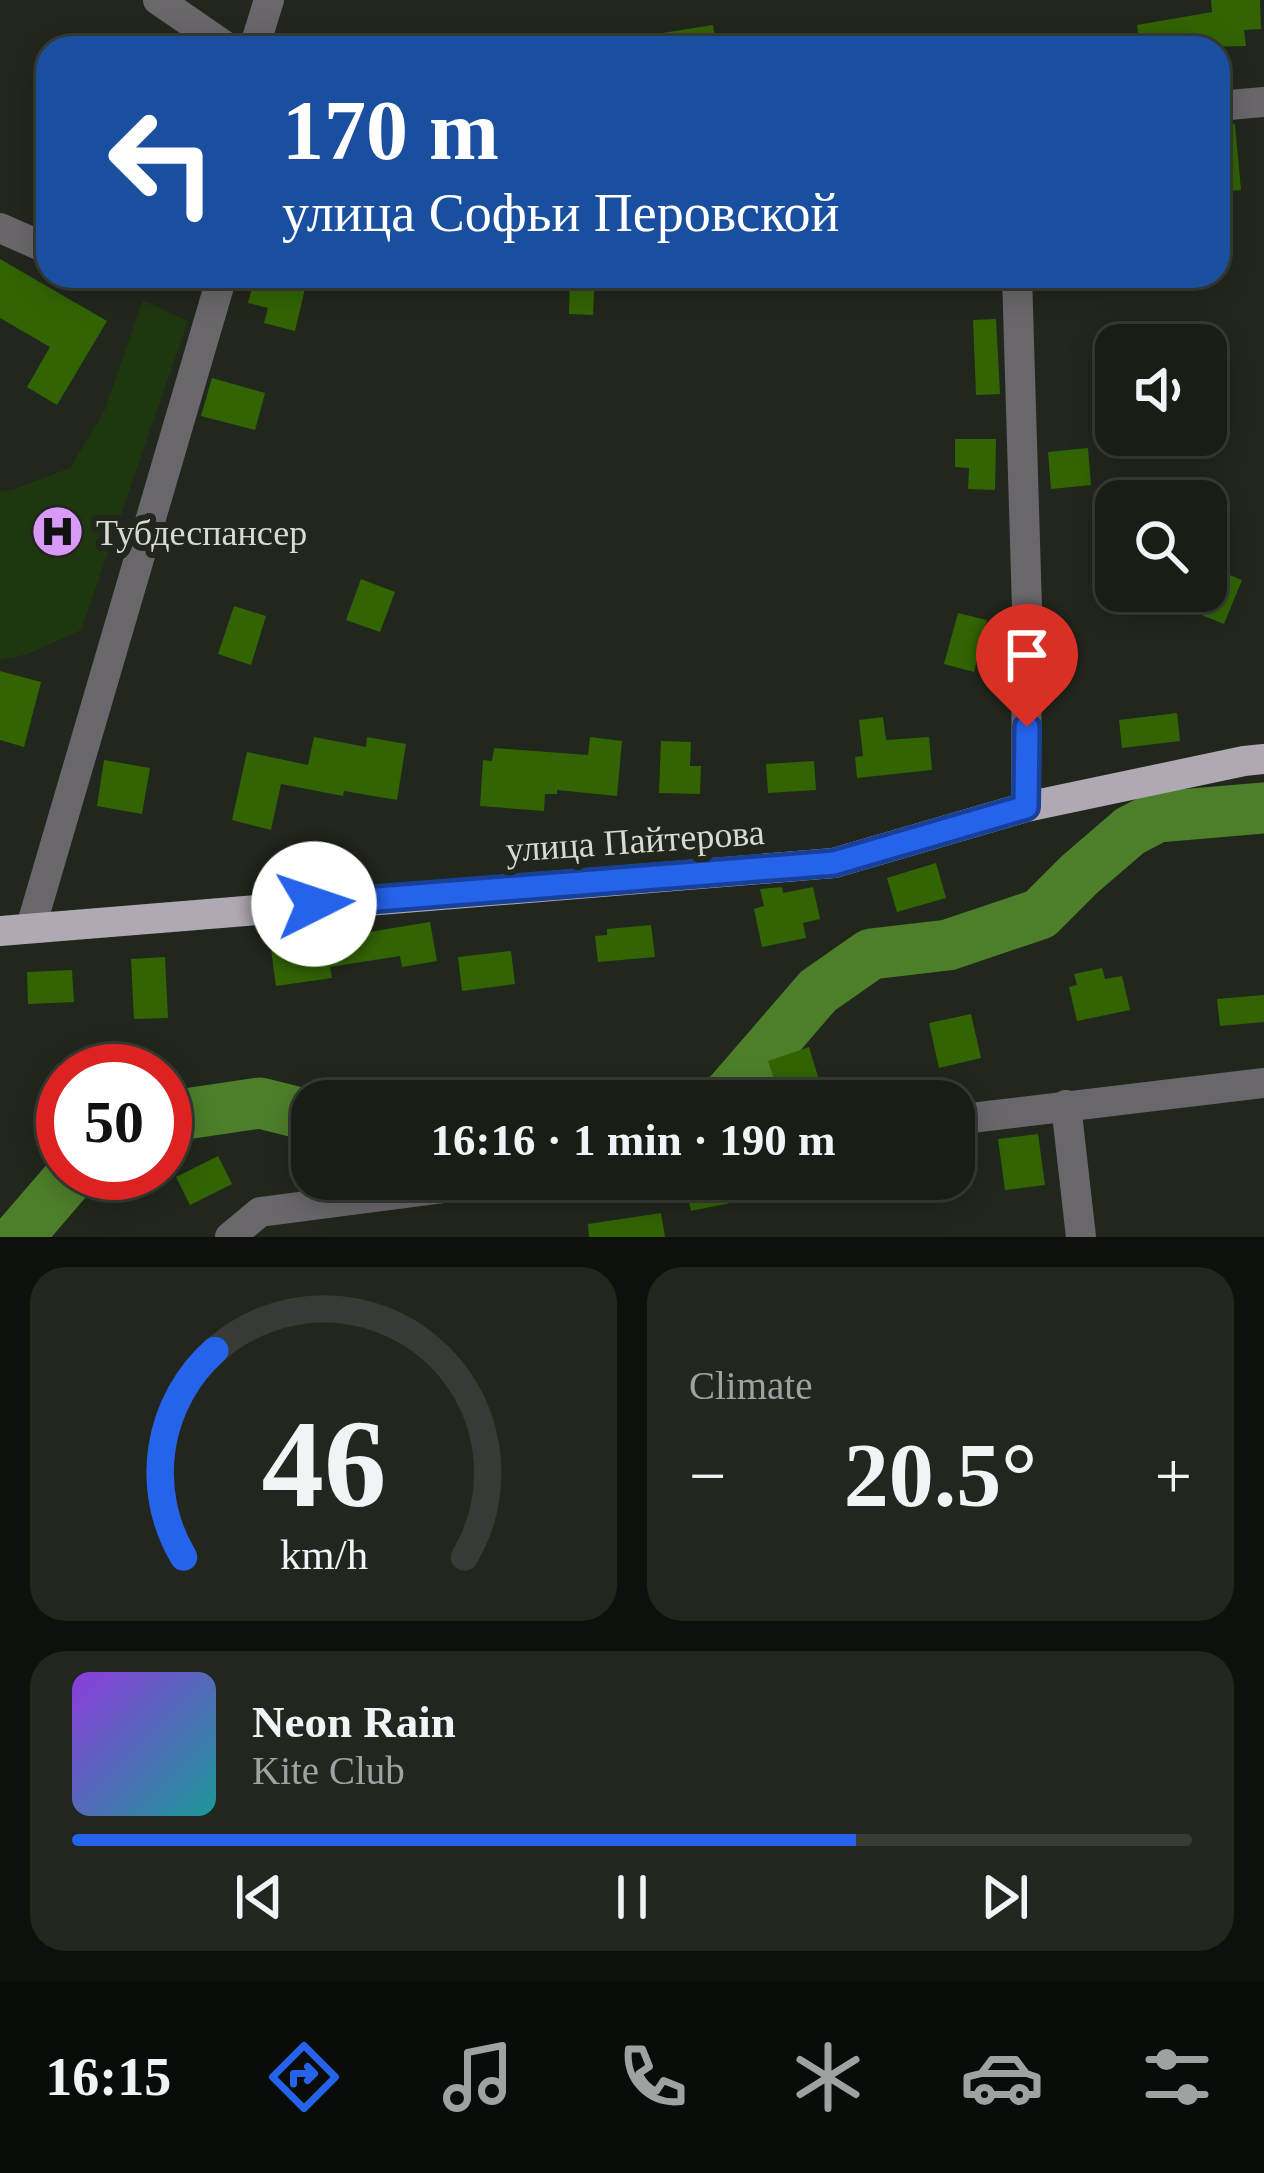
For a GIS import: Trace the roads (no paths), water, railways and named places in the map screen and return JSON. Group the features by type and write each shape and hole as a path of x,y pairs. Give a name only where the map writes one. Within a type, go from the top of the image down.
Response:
{"main road":[{"name":"улица Пайтерова","path":"16,929 834,863 1026,807 1264,760"}],"street":[{"path":"158,0 210,36"},
{"path":"258,36 269,0"},
{"path":"1230,105 1264,103"},
{"path":"0,228 36,244"},
{"path":"16,929 217,288"},
{"path":"1017,288 1027,608 1026,807"},
{"path":"975,1117 1264,1083"},
{"path":"1066,1105 1081,1237"},
{"path":"230,1237 260,1213 356,1200"}],"waterway":[{"path":"741,1080 818,991 871,954 948,945 1040,914 1130,831 1157,817 1264,808"},
{"path":"192,1113 260,1103 291,1111"},
{"path":"18,1237 50,1200"}],"place":[{"name":"Тубдеспансер","path":"57,532"}]}
